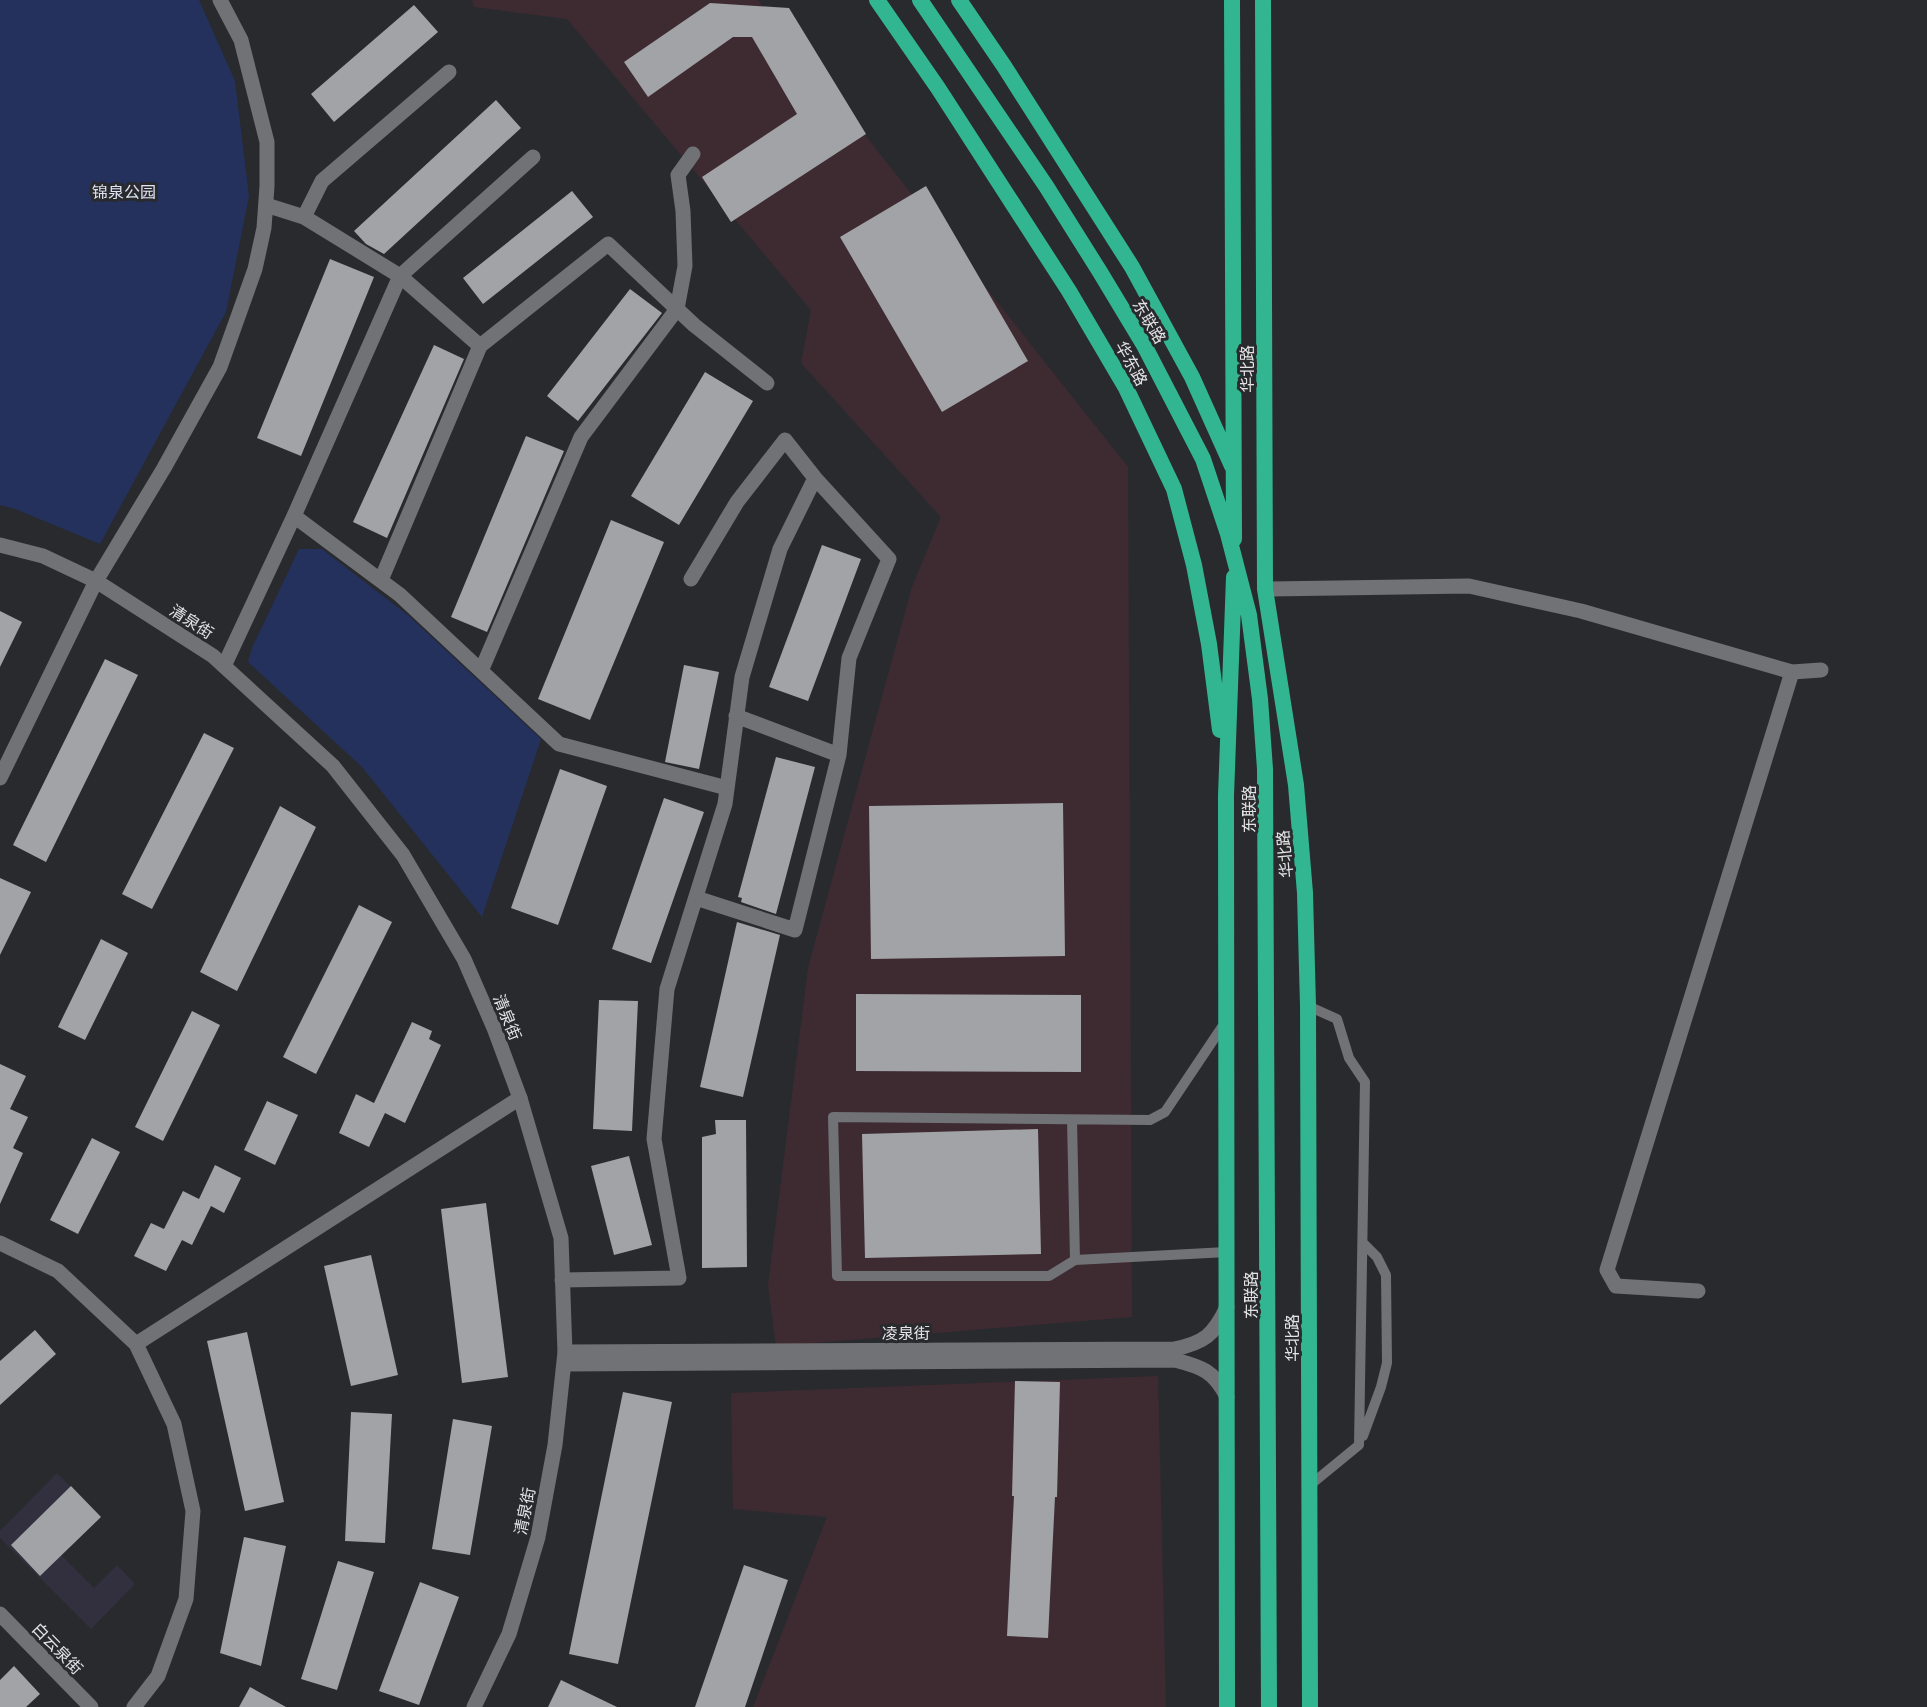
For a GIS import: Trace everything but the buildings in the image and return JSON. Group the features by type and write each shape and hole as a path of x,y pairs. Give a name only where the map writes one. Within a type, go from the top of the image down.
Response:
{"highway":[{"name":"华东路","path":"877,0 938,88 1069,291 1126,388 1174,489 1194,565 1209,644 1226,796"},
{"name":"东联路","path":"920,0 1046,186 1144,345 1203,459 1228,534 1249,615 1260,699 1265,769 1269,1707"},
{"path":"959,0 1132,267 1192,377 1235,472"},
{"name":"华北路","path":"1227,1707 1226,796 1235,472 1232,0"},
{"name":"华北路","path":"1263,0 1265,589 1296,785 1305,892 1308,1006 1310,1707"}],"street":[{"path":"0,778 96,581 164,468 220,367 255,269 264,228 267,142 241,40 220,0"},
{"path":"304,217 322,181 448,72"},
{"path":"481,671 581,437 677,309 685,266 683,211 678,175 693,154"},
{"path":"224,666 294,516 400,276 533,157"},
{"path":"266,205 304,217 400,276 480,346"},
{"path":"381,580 480,346 608,244 694,325 767,382"},
{"path":"691,579 737,502 785,440 815,478 889,559 849,658 839,755 795,930 696,898"},
{"path":"562,1280 679,1278 654,1139 667,989 724,804 742,677 780,549 815,478"},
{"path":"294,516 400,595 559,744 727,788"},
{"name":"清泉街","path":"0,545 43,556 96,581 213,656 333,766 403,855 464,958 494,1028 520,1098 561,1238 565,1358 555,1445 538,1537 509,1634 474,1707"},
{"path":"1265,589 1469,586 1581,610 1792,672 1821,670"},
{"path":"1698,1291 1616,1286 1608,1270 1792,672"},
{"path":"736,716 839,755"},
{"path":"136,1344 520,1098"},
{"path":"0,1243 58,1271 136,1344 174,1424 194,1511 186,1599 158,1676 134,1707"},
{"name":"凌泉街","path":"565,1358 1174,1348 1191,1345 1206,1338 1218,1326 1227,1307"},
{"name":"凌泉街","path":"565,1358 1175,1360 1208,1371 1219,1381 1227,1396"},
{"name":"白云泉街","path":"0,1614 91,1707"}],"lane":[{"path":"1308,1006 1337,1019 1349,1058 1365,1082 1359,1445"},
{"path":"1226,1021 1165,1112 1150,1120 833,1117 837,1276 1049,1276 1075,1260 1227,1252"},
{"path":"1072,1120 1075,1260"},
{"path":"1310,1486 1359,1445 1381,1387 1387,1363 1386,1275 1377,1257 1363,1243"}],"shaded area":[{"path":"472,0 758,0 1128,467 1132,1317 776,1346 768,1285 808,968 912,587 941,517 801,363 811,310 567,19 474,7"},
{"path":"1158,1376 1166,1707 753,1707 827,1517 733,1509 731,1393"},
{"path":"57,1473 101,1517 61,1555 94,1588 117,1565 135,1584 91,1629 0,1538 0,1531"}],"green space":[{"name":"锦泉公园","path":"0,0 199,0 235,81 249,196 226,312 100,544 0,505"},
{"path":"299,549 322,549 409,616 541,739 482,917 362,767 248,662 252,648"}]}
